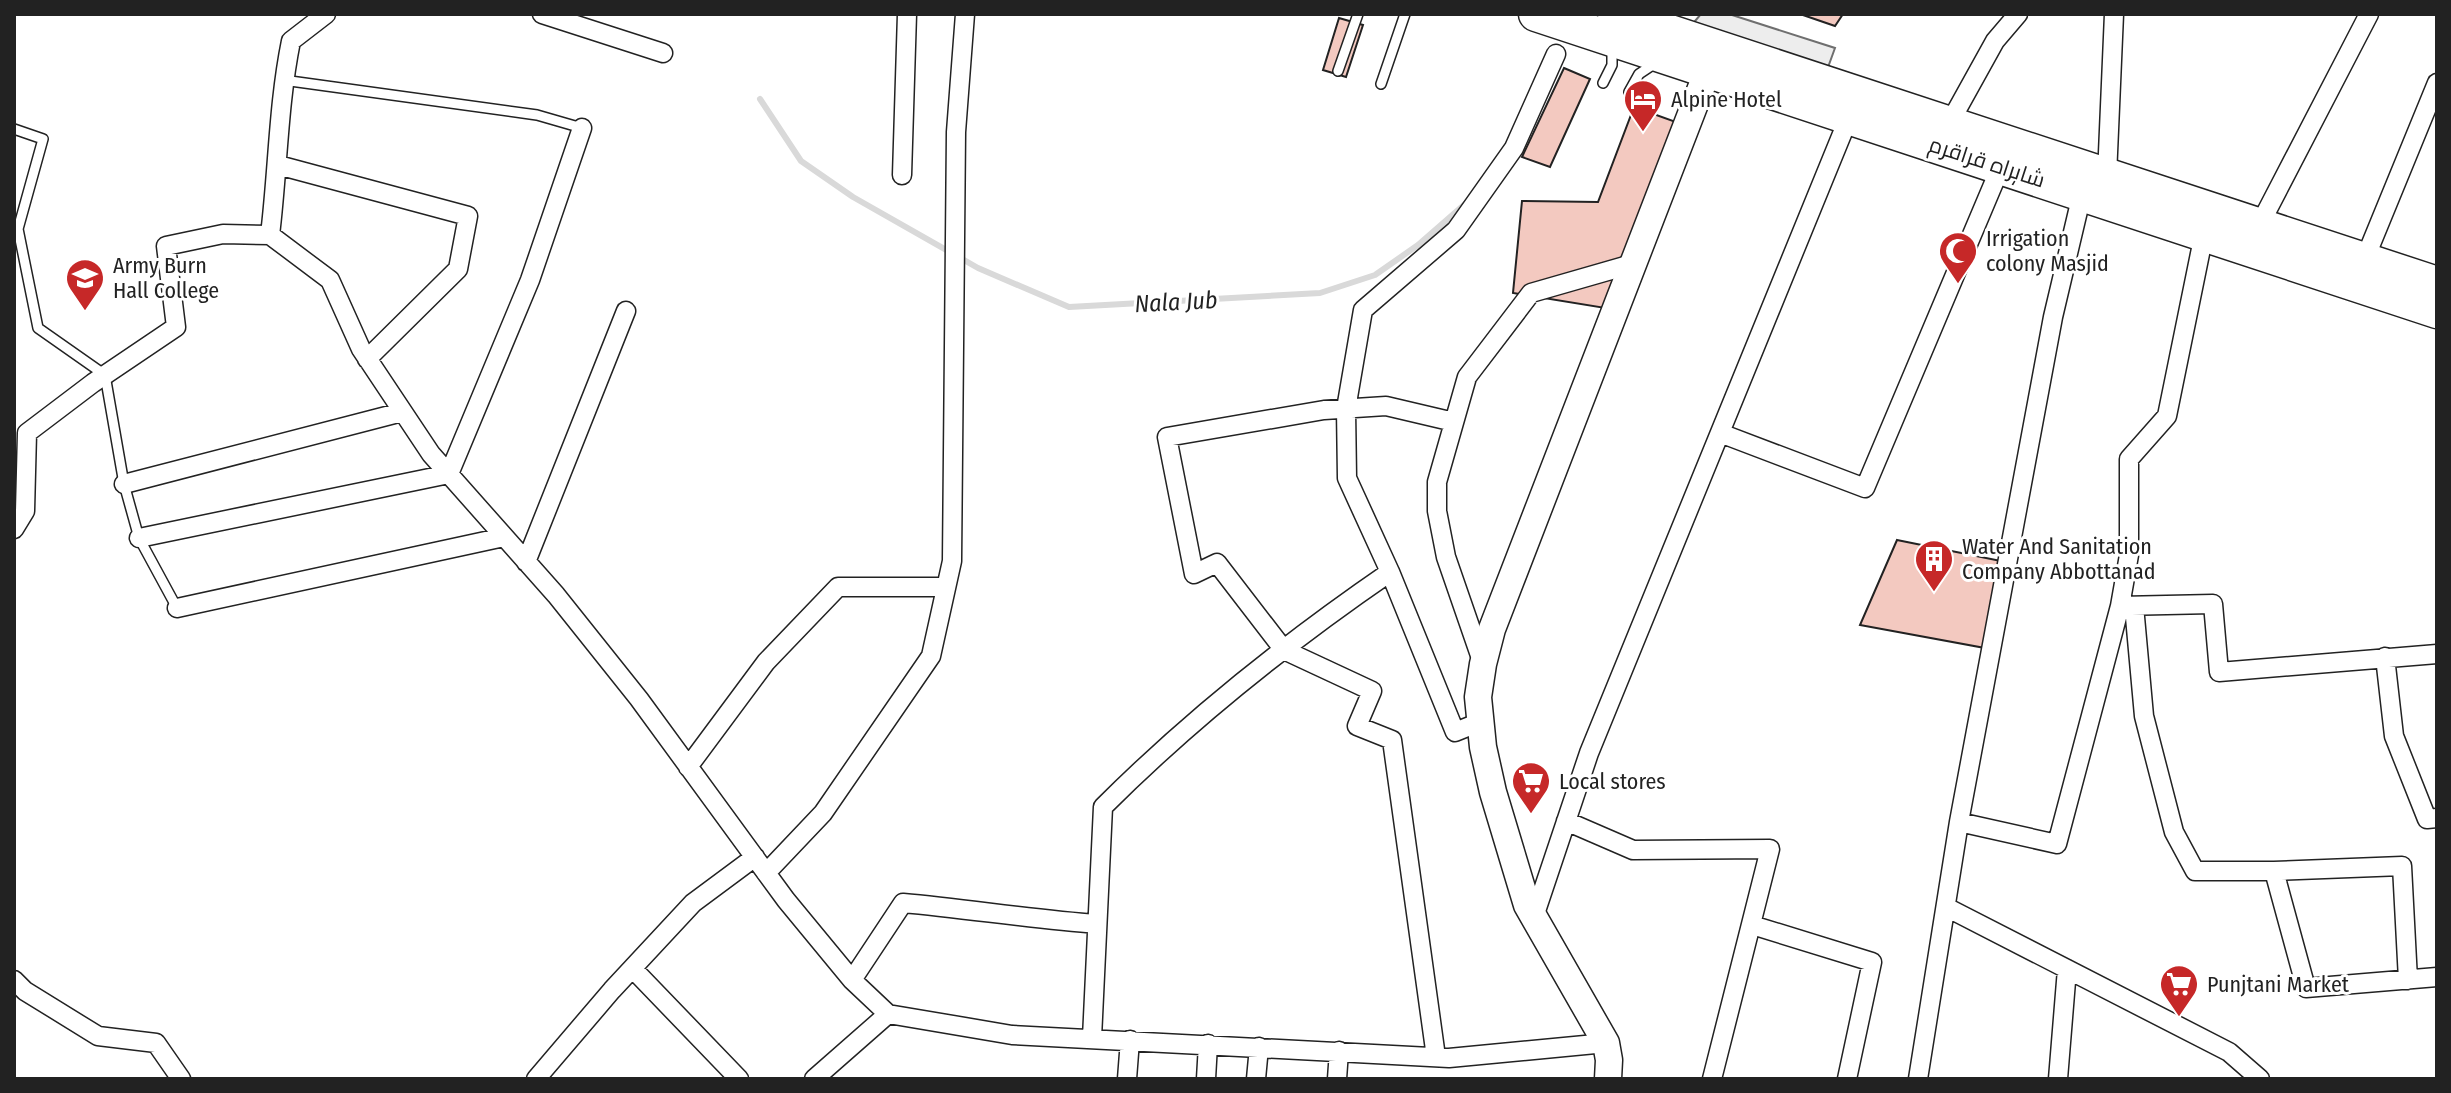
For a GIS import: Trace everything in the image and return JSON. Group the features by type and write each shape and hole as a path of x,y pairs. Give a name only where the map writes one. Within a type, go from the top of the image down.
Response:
{"highway":[{"name":"شاہراہ قراقرم","path":"1542,16 1608,22 1949,124 2204,234 2437,311"},
{"name":"شاہراہ قراقرم","path":"1608,22 1672,58 2001,166 2095,185 2259,226 2437,284"}],"street":[{"path":"270,235 283,80 291,41 326,14"},
{"path":"542,14 663,53"},
{"path":"902,175 907,14"},
{"path":"766,873 823,813 931,656 952,561 956,132 965,14"},
{"path":"1949,124 1995,41 2018,14"},
{"path":"1918,1079 1959,822 2053,317 2095,185 2114,14"},
{"path":"2259,226 2369,14"},
{"path":"1480,722 1455,732 1390,572 1347,478 1346,409 1363,310 1456,230 1514,148 1556,54"},
{"path":"1608,1079 1606,1043 1522,891 1493,792 1478,697 1492,629 1708,70"},
{"path":"2364,261 2437,83"},
{"path":"1534,917 1589,753 1849,117"},
{"path":"449,474 530,280 582,128"},
{"path":"278,165 468,216 458,269 367,359"},
{"path":"1720,433 1865,488 2001,166"},
{"path":"14,529 25,511 27,433 176,327 166,246 223,234 270,235 330,280 367,359 431,454 526,562 639,699 766,873 852,980 888,1014 1012,1035 1449,1058 1606,1043"},
{"path":"2204,234 2167,416 2129,459 2127,606 2144,716 2174,832 2195,871 2402,866 2408,980"},
{"path":"1483,664 1446,557 1437,511 1437,482 1467,377 1531,293 1632,264"},
{"path":"526,562 626,311"},
{"path":"1436,1057 1392,740 1357,726 1372,691 1284,650 1217,563 1194,574 1167,437 1258,421 1386,406 1454,422"},
{"path":"124,484 402,412"},
{"path":"139,538 449,474"},
{"path":"177,608 504,537"},
{"path":"1092,1038 1103,807 1160,749 1330,613 1390,572"},
{"path":"688,767 766,662 838,587 946,587"},
{"path":"2127,606 2213,604 2219,672 2437,654"},
{"path":"1959,822 2057,844 2127,606"},
{"path":"2385,657 2394,736 2427,819 2437,818"},
{"path":"1566,821 1633,850 1770,849 1712,1079"},
{"path":"536,1079 612,990 634,970 693,903 755,857"},
{"path":"2274,871 2306,988 2437,977"},
{"path":"852,980 903,903 1097,924"},
{"path":"1946,907 2229,1052 2260,1079"},
{"path":"1752,925 1872,962 1847,1079"},
{"path":"2058,1079 2067,969"},
{"path":"634,970 739,1079"},
{"path":"14,980 25,991 98,1036 156,1043 181,1079"},
{"path":"814,1079 888,1014"},
{"path":"1127,1079 1130,1040"},
{"path":"1206,1079 1208,1044"},
{"path":"1256,1079 1259,1047"},
{"path":"1337,1079 1339,1051"}],"lane":[{"path":"1338,71 1358,14"},
{"path":"1381,84 1405,14"},
{"path":"1603,83 1612,65 1608,22"},
{"path":"1629,92 1639,74 1654,63 1672,58"},
{"path":"283,80 537,115 582,128"},
{"path":"14,129 43,139 18,229 38,328 105,375 124,484 139,538 177,608"}],"shaded area":[{"path":"1701,14 1729,14 1835,48 1827,70 1689,28"}],"building":[{"path":"1800,14 1843,14 1835,26"},
{"path":"1339,18 1363,25 1346,77 1323,70"},
{"path":"1564,68 1590,79 1550,167 1522,157"},
{"path":"1634,107 1676,122 1605,308 1513,293 1522,201 1598,202"},
{"name":"Water And Sanitation Company Abbottanad","path":"1897,540 2001,561 1985,648 1860,625"}],"waterway":[{"name":"Nala Jub","path":"760,99 801,161 853,197 978,268 1069,307 1320,293 1375,275 1418,245 1465,204"}],"place":[{"name":"Alpine Hotel","path":"1643,133"},
{"name":"Irrigation colony Masjid","path":"1958,285"},
{"name":"Army Burn Hall College","path":"85,312"},
{"name":"Water And Sanitation Company Abbottanad","path":"1934,593"},
{"name":"Local stores","path":"1531,815"},
{"name":"Punjtani Market","path":"2179,1018"}]}
